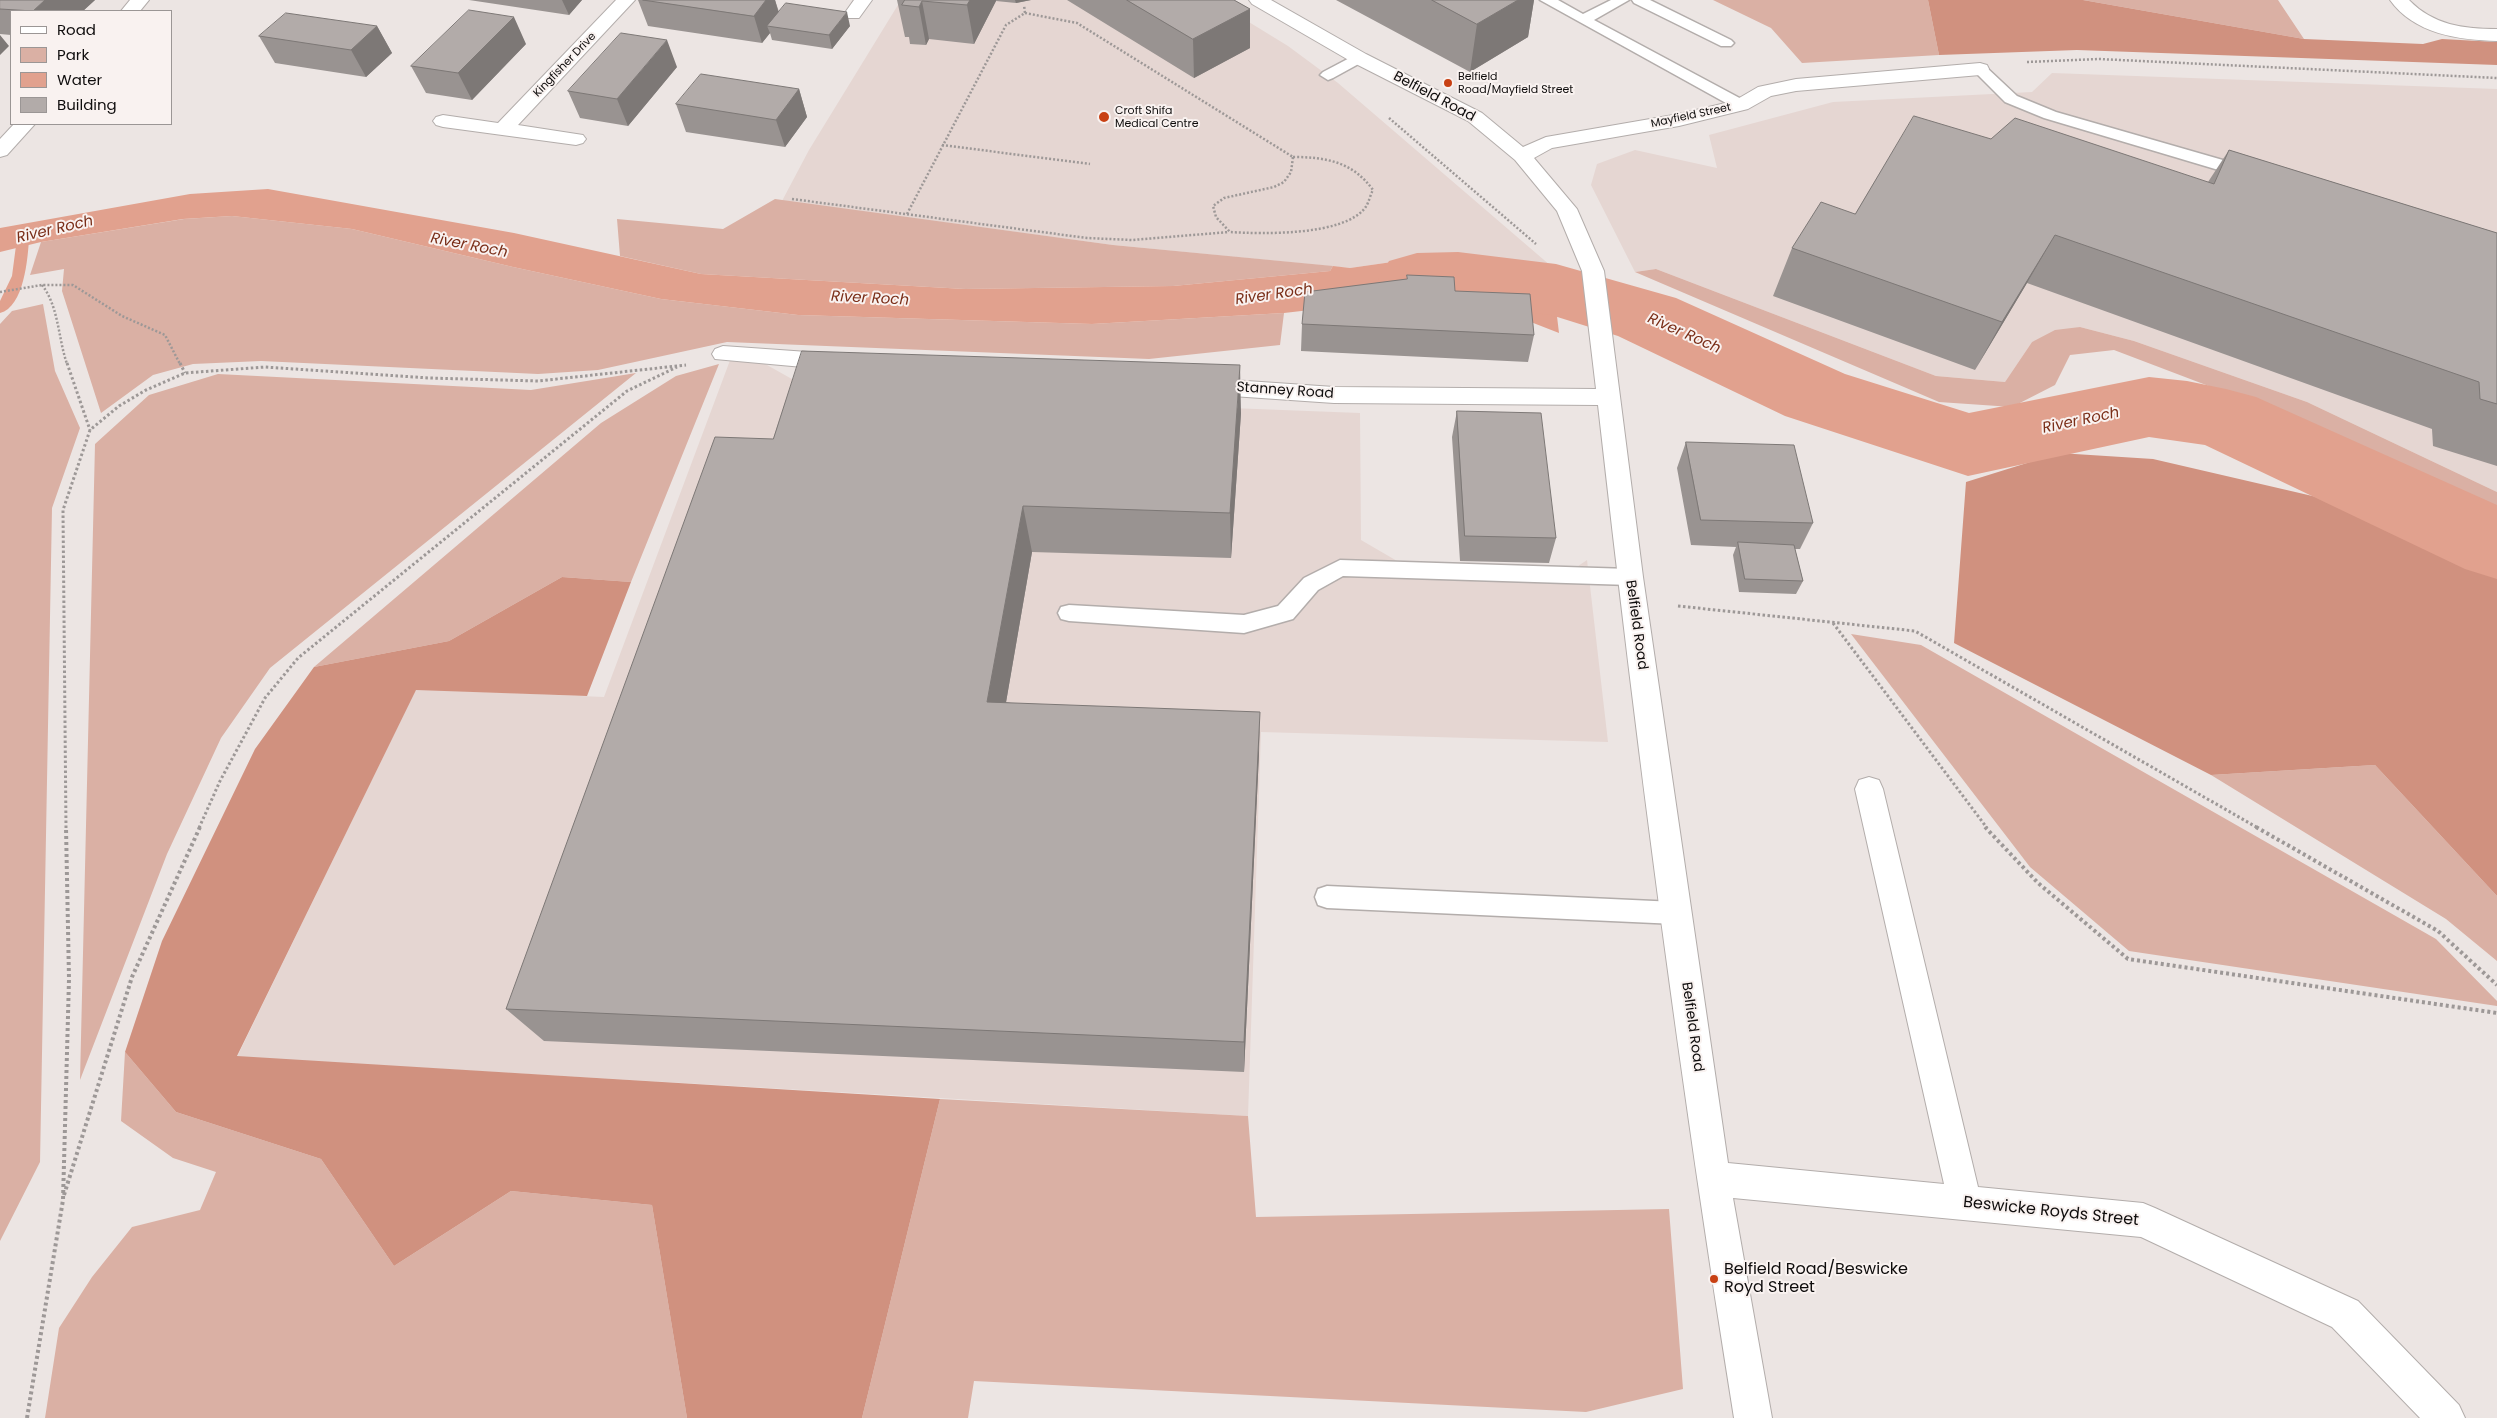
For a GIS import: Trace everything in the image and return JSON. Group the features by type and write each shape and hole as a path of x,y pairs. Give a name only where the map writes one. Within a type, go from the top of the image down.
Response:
{"street":[{"path":"131,10 140,0"},
{"name":"Kingfisher Drive","path":"503,130 626,0"},
{"name":"Belfield Road","path":"1258,0 1358,58 1475,117 1522,156 1567,209 1593,271 1631,589 1676,913 1713,1178 1753,1418"},
{"path":"2399,0 2407,10 2430,26 2455,32 2497,35"},
{"name":"Mayfield Street","path":"1522,156 1546,143 1679,120 1741,104 1764,91 1796,85 1980,69"},
{"path":"443,121 576,139"},
{"path":"0,151 25,125"},
{"path":"723,354 861,364"},
{"name":"Stanney Road","path":"1186,385 1334,395 1608,397"},
{"path":"1869,790 1965,1203"},
{"name":"Beswicke Royds Street","path":"1713,1178 2143,1220 2345,1314 2446,1418"}],"lane":[{"path":"1547,0 1741,104"},
{"path":"1584,19 1622,0"},
{"path":"1639,0 1726,43"},
{"path":"1331,73 1358,58"},
{"path":"1980,69 2011,99 2050,115 2263,177"},
{"path":"1069,613 1244,624 1285,613 1311,584 1340,568 1631,589"},
{"path":"1327,897 1676,913"}],"path":[{"path":"1024,4 1025,13"},
{"path":"792,198 907,214 1087,238 1132,240 1230,232 1279,233 1318,230 1344,220 1364,208 1373,190 1365,177 1348,166 1320,156 1293,157 1077,23 1025,13 1006,25 907,214"},
{"path":"1980,69 2040,60 2099,59 2497,78"},
{"path":"1331,73 1561,266 1593,271"},
{"path":"942,145 1090,164"},
{"path":"1230,232 1219,223 1213,214 1213,206 1220,198 1233,193 1272,189 1287,181 1293,171 1293,157"},
{"path":"0,292 42,285 74,285 122,316 164,334 185,373"},
{"path":"42,285 52,296 61,345 81,397 90,430"},
{"path":"27,1418 63,1200 69,980 63,673 63,510 90,430 119,406 146,390 185,373 265,367 429,378 538,381 680,366 723,354"},
{"path":"63,1200 132,977 220,781 265,698 298,658 627,392 680,366"},
{"path":"1631,589 1832,622 1915,631 2438,931 2497,985"},
{"path":"1832,622 1983,824 2038,883 2128,959 2497,1013"}],"shaded area":[{"name":"Croft Shifa Medical Centre","path":"901,0 1213,0 1288,46 1338,83 1551,266 1455,253 1350,268 1113,245 782,201 809,150"},
{"path":"1928,0 2083,0 2304,39 2423,44 2442,39 2497,42 2497,65 2077,50 1939,55"},
{"path":"2052,73 2497,89 2497,492 2307,402 2134,341 2080,327 2032,342 2005,382 1936,376 1656,269 1635,272 1591,185 1597,164 1635,150 1717,168 1709,135 1833,102 2032,92"},
{"path":"735,347 815,392 1360,413 1361,540 1404,565 1562,577 1587,560 1608,742 1261,732 1248,1116 237,1057 416,689 604,697"},
{"path":"2059,453 2153,459 2334,501 2497,567 2497,896 2375,765 2211,775 1954,643 1966,482"},
{"path":"562,577 631,582 587,696 416,690 237,1056 940,1099 862,1418 687,1418 652,1205 511,1191 394,1266 321,1159 176,1112 125,1052 162,941 255,749 314,667 449,641"}],"green space":[{"path":"1713,0 1928,0 1939,55 1802,63 1771,28"},
{"path":"2083,0 2278,0 2304,39"},
{"path":"775,199 1113,245 1333,266 1330,271 1173,286 965,289 701,274 620,256 617,219 723,229"},
{"path":"232,216 352,229 661,299 798,315 1092,324 1284,313 1280,345 1149,359 727,342 598,370 538,374 261,361 193,364 153,375 101,413 62,291 64,269 30,275 41,242 184,219"},
{"path":"1656,269 1936,376 2005,382 2032,342 2055,330 2080,327 2134,341 2307,402 2497,492 2497,513 2256,404 2114,350 2070,355 2055,385 2012,407 1939,402 1635,272"},
{"path":"43,304 55,371 80,428 52,508 40,1162 0,1241 0,324 12,311"},
{"path":"719,364 631,582 562,577 449,641 314,667 601,423 676,376"},
{"path":"636,373 270,668 221,738 167,854 80,1080 95,444 149,395 218,374 531,390"},
{"path":"1851,634 1921,645 2436,939 2497,1001 2497,1006 2129,951 2030,867"},
{"path":"2375,765 2497,896 2497,961 2446,919 2211,775"},
{"path":"125,1052 176,1112 321,1159 394,1266 511,1191 652,1205 687,1418 45,1418 59,1328 92,1277 132,1227 200,1210 216,1172 173,1158 121,1121"},
{"path":"940,1099 1248,1116 1256,1217 1669,1209 1683,1389 1586,1412 974,1381 968,1418 862,1418"}],"water":[{"path":"268,189 514,233 701,274 965,289 1173,286 1330,271 1333,266 1350,268 1455,253 1551,266 1559,333 1500,310 1397,300 1284,313 1092,324 798,315 661,299 352,229 232,216 183,219 41,242 0,252 0,228 190,194"}],"building":[{"path":"0,0 45,0 34,10 0,9"},
{"path":"643,0 766,0 754,16"},
{"path":"905,0 970,0 967,5 922,1 919,7 902,5"},
{"path":"1127,0 1234,0 1250,9 1193,39"},
{"path":"1432,0 1518,0 1477,24"},
{"path":"786,3 847,12 829,35 767,26"},
{"path":"469,10 514,17 458,73 411,66"},
{"path":"286,13 377,26 351,50 259,36"},
{"path":"621,33 667,40 617,99 568,91"},
{"path":"701,74 799,89 776,120 676,104"},
{"path":"1914,116 1991,139 2015,118 2214,184 2229,150 2497,233 2497,404 2480,399 2479,382 2055,235 2002,322 1792,248 1821,202 1855,214"},
{"path":"1407,275 1454,277 1455,291 1530,294 1534,335 1302,324 1305,292 1407,279"},
{"path":"802,351 1240,365 1230,513 1023,506 987,702 1260,712 1244,1042 506,1009 715,437 773,439"},
{"path":"1457,411 1541,413 1556,538 1465,536"},
{"path":"1686,442 1794,445 1813,523 1701,520"},
{"path":"1738,542 1794,545 1803,581 1745,579"}],"waterway":[{"path":"0,309 15,286 22,257 23,238"},
{"name":"River Roch","path":"1417,279 1458,278 1556,290 1647,317 1815,395 1968,445 2149,407 2187,411 2226,419 2497,544"}],"place":[{"name":"Belfield Road/Mayfield Street","path":"1448,83"},
{"name":"Croft Shifa Medical Centre","path":"1104,117"},
{"name":"Belfield Road/Beswicke Royd Street","path":"1714,1279"}]}
